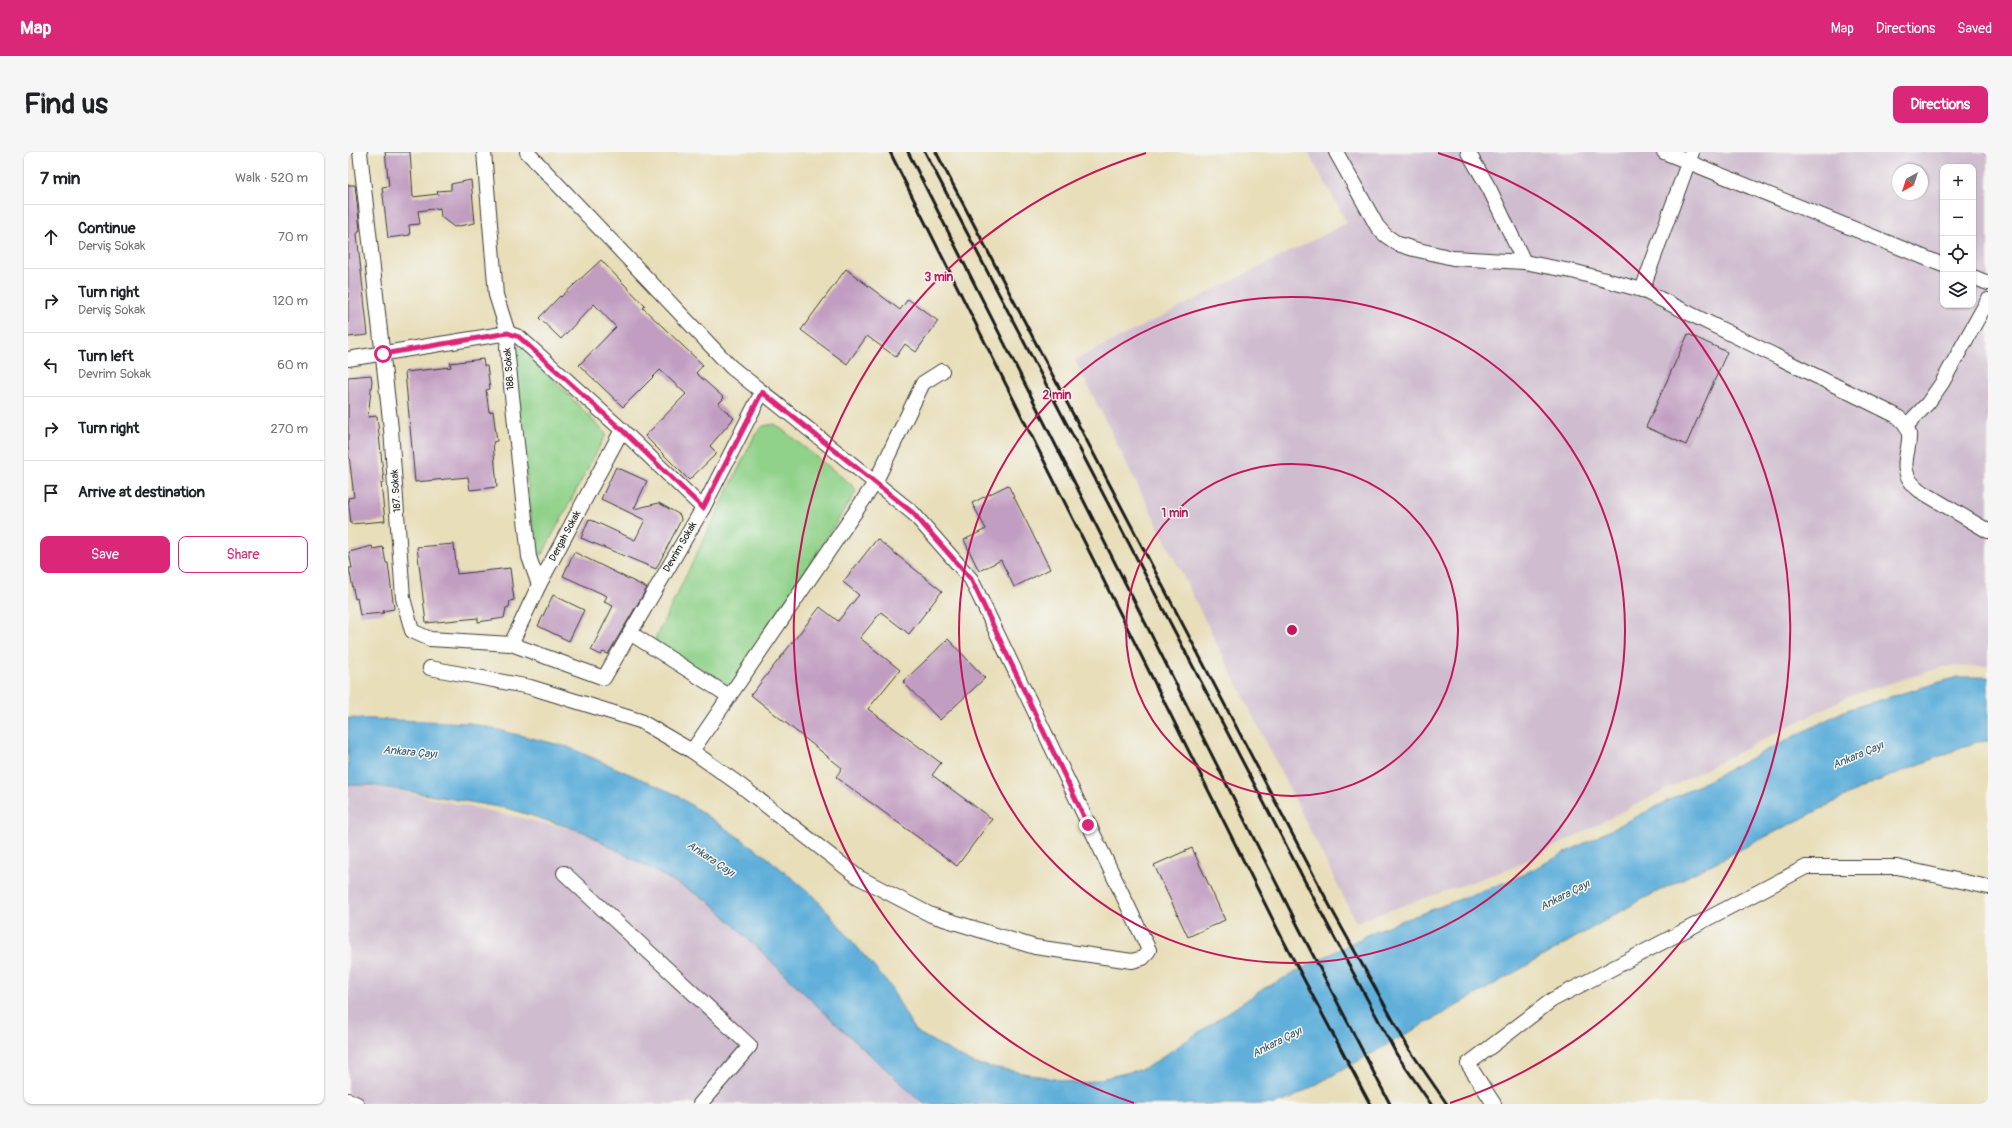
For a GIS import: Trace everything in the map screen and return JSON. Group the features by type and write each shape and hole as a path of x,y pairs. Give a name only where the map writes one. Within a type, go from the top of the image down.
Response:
{"street":[{"name":"187. Sokak","path":"360,152 391,429 403,598 412,631 430,639 511,644 604,678"},
{"name":"188. Sokak","path":"484,152 496,296 508,333 507,348 529,557 539,585"},
{"path":"430,668 530,688 640,721 692,751 740,785 858,877 931,915 1035,947 1132,961 1143,958 1149,950 971,579 913,513 731,367 527,152"},
{"path":"1336,152 1377,226 1385,235 1398,244 1453,258 1524,262 1576,272 1642,290 1895,416 1907,425 1910,432 1904,466 1909,481 1918,490 1988,532"},
{"path":"1468,152 1490,190 1524,262"},
{"path":"1664,152 1690,157 1940,264"},
{"path":"1642,290 1690,157"},
{"path":"1976,278 1988,283"},
{"path":"1907,425 1928,403 1942,383 1988,300"},
{"path":"348,359 508,333 519,337 622,430 703,508"},
{"path":"692,751 875,483 923,383 942,370"},
{"name":"Devrim Sokak","path":"604,678 703,508 762,392"},
{"name":"Dergah Sokak","path":"511,644 539,585 622,430"},
{"path":"630,633 729,696"},
{"path":"1494,1104 1468,1064 1546,1004 1806,867 1897,868 1988,887"},
{"path":"564,873 750,1046 700,1104"},
{"path":"348,1100 358,1104"}],"shaded area":[{"path":"1308,152 1988,152 1988,666 1943,667 1849,696 1512,868 1356,922 1075,360 1347,223"},
{"path":"348,785 371,785 584,832 709,901 834,1022 924,1104 348,1104"}],"green space":[{"path":"520,344 606,434 543,553 536,558 512,350"},
{"path":"775,424 853,486 856,492 732,685 727,686 655,642 655,639 755,435 763,426"}],"water":[{"name":"Ankara Çayı","path":"1957,677 1988,677 1988,741 1976,742 1870,784 1639,901 1292,1098 1275,1104 924,1104 834,1022 709,901 584,832 510,809 371,785 348,785 348,718 470,723 568,747 675,794 763,854 815,897 890,986 915,1031 972,1063 1080,1084 1146,1068 1263,989 1377,930 1514,879 1846,710"}],"building":[{"path":"385,152 410,152 413,197 438,194 437,191 451,190 451,184 471,180 475,223 454,227 441,217 440,208 418,211 420,224 409,225 410,235 388,238 382,187 389,186"},
{"path":"348,185 355,185 360,230 357,234 368,335 348,337"},
{"path":"601,260 645,306 643,308 703,365 696,373 724,398 718,404 734,418 710,446 717,453 689,480 645,436 686,394 660,370 623,407 579,365 616,327 594,304 561,339 539,318 560,296 561,297"},
{"path":"846,269 900,310 908,299 938,321 916,352 905,344 896,357 867,336 847,364 801,330"},
{"path":"1688,334 1727,352 1686,445 1646,427"},
{"path":"483,359 484,366 487,366 490,389 486,390 489,412 493,411 497,441 493,442 497,487 470,490 468,477 415,482 405,372 451,367 450,363"},
{"path":"371,375 372,381 368,417 377,416 384,482 381,483 385,521 351,524 348,498 354,497 348,447 348,377"},
{"path":"616,467 647,481 634,509 659,503 680,515 681,520 656,569 581,538 589,519 635,540 645,520 601,499"},
{"path":"1008,485 1050,569 1014,587 1001,560 979,571 964,540 986,529 972,503"},
{"path":"877,539 942,591 909,634 881,612 860,638 900,670 868,709 941,763 932,775 992,819 957,866 836,777 842,768 751,695 820,607 838,621 859,595 843,582"},
{"path":"454,544 457,574 510,568 514,600 510,601 509,607 506,608 504,618 478,622 478,618 426,623 417,547"},
{"path":"372,546 373,549 383,547 386,563 388,563 394,609 383,611 384,613 360,615 357,598 355,599 349,568 352,568 349,552"},
{"path":"574,552 647,588 608,654 603,652 601,655 591,650 613,606 604,602 607,596 563,576"},
{"path":"553,595 584,610 569,641 538,626"},
{"path":"948,639 985,678 940,720 903,682"},
{"path":"1192,848 1225,920 1188,937 1154,865"}],"railway":[{"path":"890,152 1281,936 1370,1104"},
{"path":"908,152 1298,926 1390,1104"},
{"path":"925,152 1323,916 1397,1055 1431,1104"},
{"path":"936,152 1332,910 1409,1049 1447,1104"}],"route":[{"path":"383,354 508,333 519,337 622,430 703,508 762,392 913,513 971,579 1088,825"}]}
